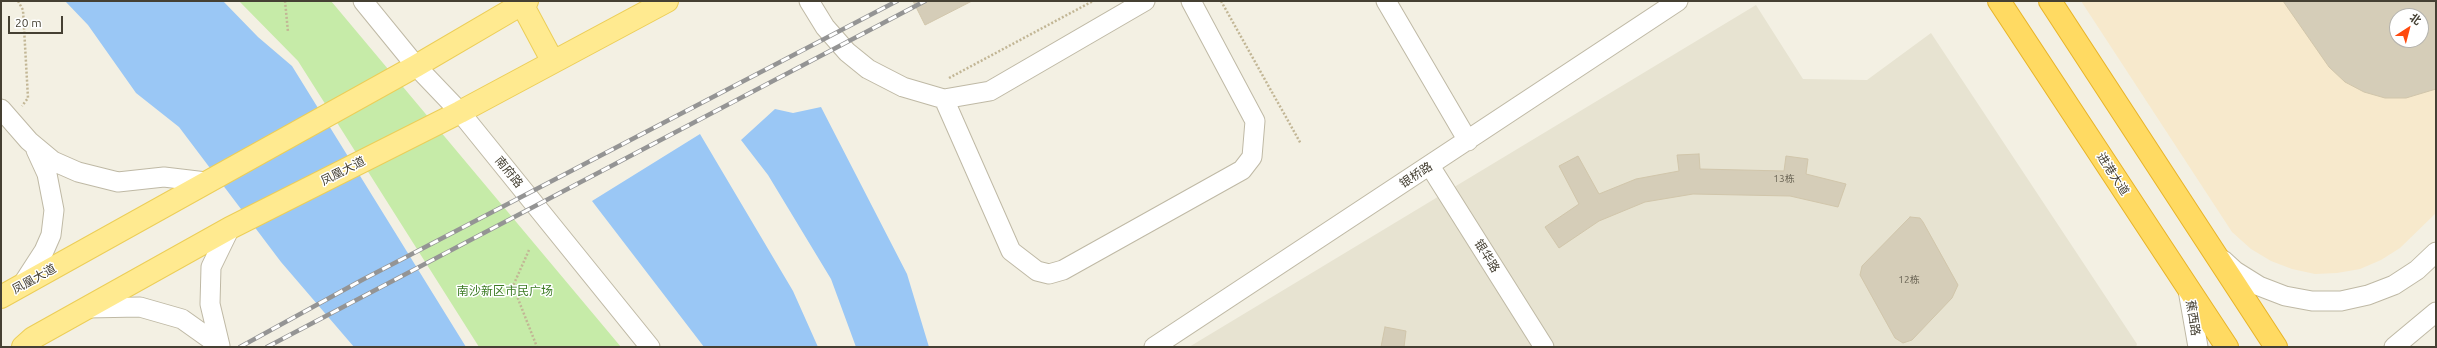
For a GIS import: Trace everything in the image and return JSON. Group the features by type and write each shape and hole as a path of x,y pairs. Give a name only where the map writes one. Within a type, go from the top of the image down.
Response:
{"highway":[{"name":"进港大道","path":"1998,1 2227,347"},
{"path":"2050,1 2276,347"}],"main road":[{"name":"凤凰大道","path":"23,347 33,338 230,228 460,112 667,1"},
{"name":"凤凰大道","path":"1,297 339,107 416,66 524,2"},
{"path":"524,2 553,62"}],"street":[{"name":"南府路","path":"363,1 416,66 460,112 650,347"},
{"path":"809,1 825,27 847,52 868,69 903,87 990,91 1145,1"},
{"path":"943,90 1011,251 1037,271 1049,274 1063,270 1242,170 1252,158 1255,121 1190,1"},
{"path":"1386,1 1468,141"},
{"name":"银桥路","path":"1154,347 1678,1"},
{"path":"6,115 29,141 59,164 78,172 118,182 164,177 206,182"},
{"path":"22,285 44,251 51,235 54,210 47,174 29,141"},
{"name":"银华路","path":"1430,166 1544,347"},
{"path":"220,347 210,304 211,267 230,228"},
{"path":"2214,252 2235,271 2258,286 2285,296 2312,301 2341,301 2375,293 2394,285 2417,270 2436,252"},
{"name":"蕉西路","path":"2188,288 2198,347"},
{"path":"87,308 140,307 182,319 220,347"},
{"path":"2394,347 2436,312"}],"path":[{"path":"6,115 28,98 23,10 18,1"},
{"path":"285,1 288,32"},
{"path":"943,90 1093,1"},
{"path":"1221,1 1300,144"},
{"path":"529,250 513,286 536,347"}],"shaded area":[{"path":"2081,1 2436,1 2436,213 2400,248 2381,260 2360,269 2337,273 2315,274 2292,269 2271,261 2251,249 2232,232"},
{"path":"1756,5 1803,79 1867,80 1931,33 2137,344 2136,347 1189,347"}],"green space":[{"name":"南沙新区市民广场","path":"239,1 331,1 621,347 479,347 298,61"}],"water":[{"path":"65,1 223,1 258,37 292,66 466,347 354,347 281,262 179,127 136,93 88,25"},
{"path":"821,107 907,274 929,347 856,347 831,279 768,175 741,140 775,109 793,113"},
{"path":"700,134 793,291 818,347 704,347 592,201"}],"building":[{"path":"913,1 972,1 925,25"},
{"path":"2283,1 2436,1 2436,89 2406,98 2385,98 2364,92 2345,82 2329,67"},
{"path":"1699,154 1700,169 1784,171 1786,156 1808,159 1806,174 1846,184 1838,207 1790,196 1693,194 1645,202 1599,221 1559,248 1545,227 1579,204 1559,166 1578,156 1599,194 1636,179 1679,171 1677,155"},
{"path":"1910,217 1920,218 1923,222 1958,285 1952,298 1912,340 1903,343 1895,338 1860,275 1862,266"},
{"path":"1385,327 1406,331 1404,347 1381,347"}],"railway":[{"path":"240,347 362,280 897,1"},
{"path":"267,347 925,1"}]}
